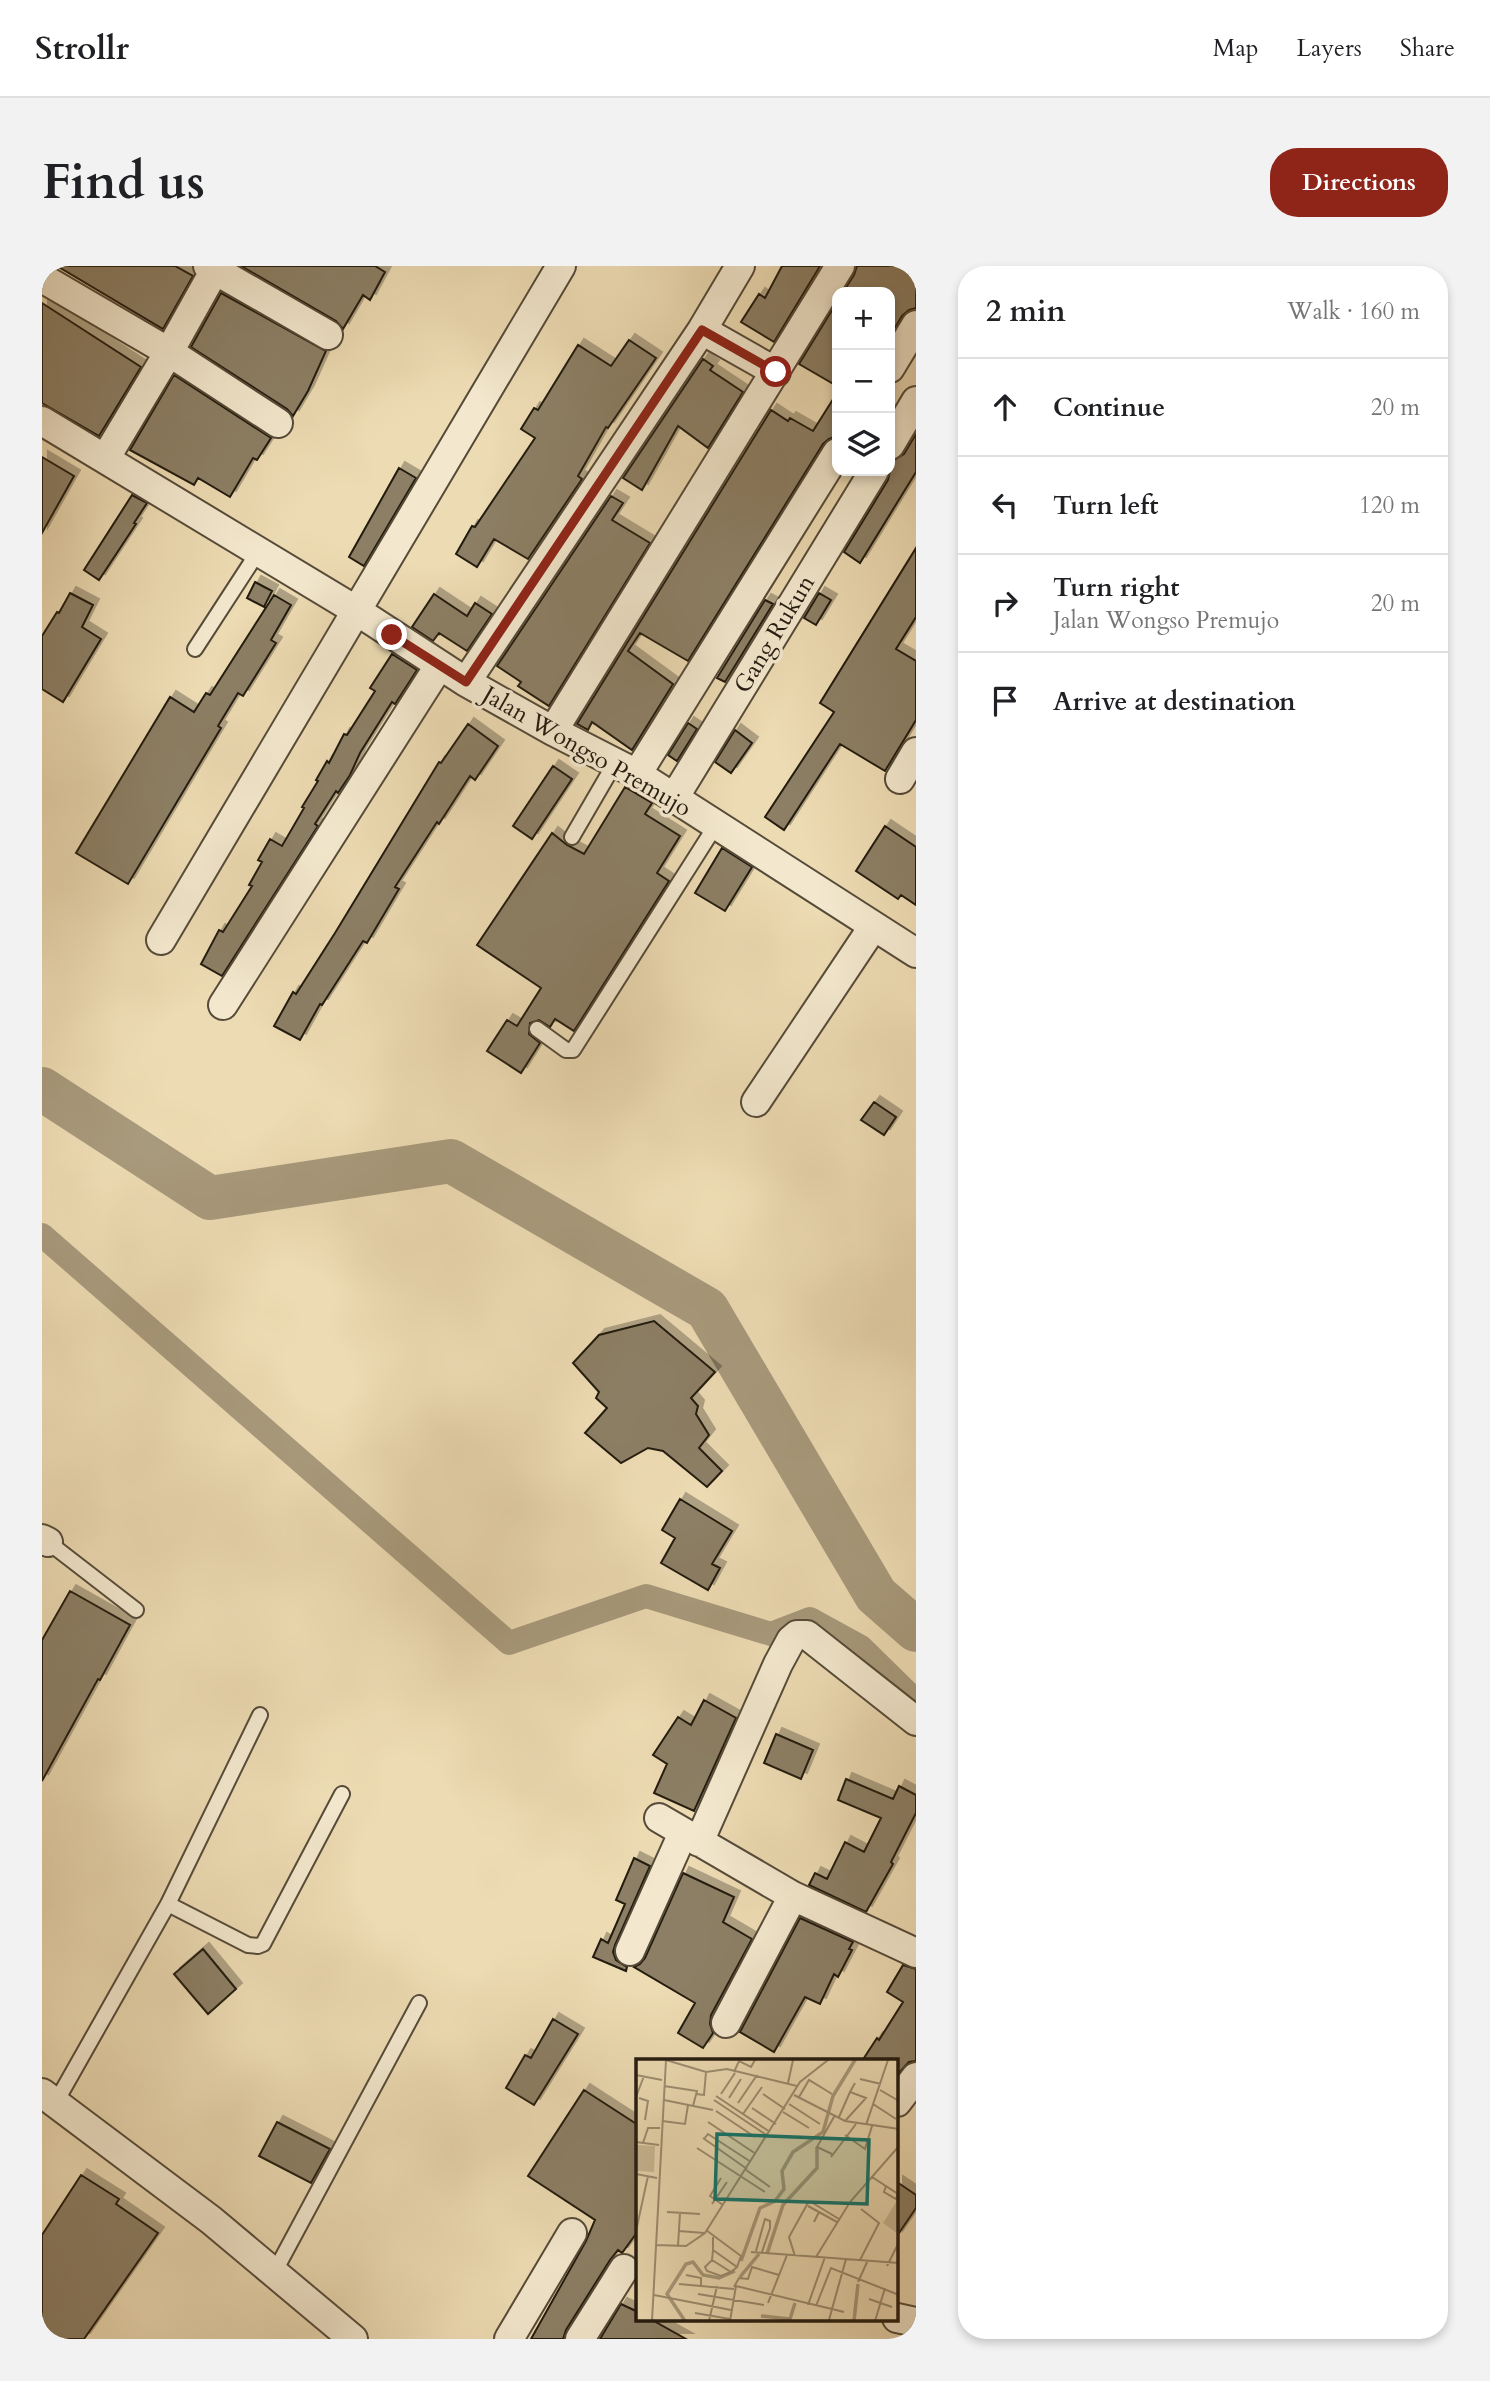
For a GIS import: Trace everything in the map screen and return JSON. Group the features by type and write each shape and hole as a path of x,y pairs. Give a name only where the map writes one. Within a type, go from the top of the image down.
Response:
{"street":[{"path":"161,940 561,266"},
{"path":"466,682 702,330 740,266"},
{"path":"552,731 840,266"},
{"path":"104,459 169,352 213,267 328,335"},
{"path":"42,278 169,352 278,422"},
{"path":"895,360 916,325"},
{"path":"702,330 776,372"},
{"path":"895,437 916,401"},
{"name":"Jalan Wongso Premujo","path":"42,421 357,611 439,666 674,798 916,953"},
{"path":"626,769 832,460"},
{"name":"Gang Rukun","path":"674,798 871,476"},
{"path":"223,1005 439,666"},
{"path":"900,779 916,752"},
{"path":"756,1102 873,927"},
{"path":"630,1951 778,1664 791,1640 797,1635 807,1635 916,1721"},
{"path":"659,1818 793,1896 916,1953"},
{"path":"726,2023 793,1896"},
{"path":"898,2101 916,2077"},
{"path":"49,2097 211,2220 353,2339"},
{"path":"509,2339 572,2233"},
{"path":"580,2339 624,2269"},
{"path":"898,2318 916,2322"}],"lane":[{"path":"195,649 258,552"},
{"path":"572,837 626,769"},
{"path":"537,1029 566,1050 573,1050 716,825"},
{"path":"45,1541 136,1609"},
{"path":"49,2097 169,1904 260,1715"},
{"path":"169,1904 248,1945 262,1944 342,1794"},
{"path":"274,2273 419,2003"}],"building":[{"path":"57,266 175,266 193,276 163,329"},
{"path":"241,266 375,266 385,272 370,300 363,295 343,329 336,321"},
{"path":"782,266 820,266 774,342 741,322 759,294 765,298"},
{"path":"857,266 916,266 916,308 902,316 895,328 895,287 846,287"},
{"path":"221,293 326,351 293,416 287,409 191,347"},
{"path":"42,303 141,367 99,436 42,403"},
{"path":"832,310 832,383 799,364"},
{"path":"629,340 656,358 608,428 606,427 578,476 582,479 528,559 494,539 477,567 456,554 472,526 475,527 535,438 521,429 534,408 538,410 578,345 611,366"},
{"path":"703,359 713,366 710,370 743,392 708,448 678,426 642,490 623,478"},
{"path":"174,375 271,438 257,460 253,458 230,497 198,478 194,485 130,450"},
{"path":"832,401 832,438 823,444 688,661 640,633 628,651 673,684 632,750 592,722 588,730 577,724 771,410 788,421 790,418 813,431"},
{"path":"916,434 916,472 860,563 844,552 889,476 895,476 895,459 904,454"},
{"path":"42,457 74,476 42,533"},
{"path":"399,468 416,478 364,566 349,557"},
{"path":"132,495 147,503 99,580 84,570"},
{"path":"611,496 623,503 612,520 650,543 549,706 518,686 521,682 497,666"},
{"path":"916,548 916,617 896,649 916,661 916,720 885,771 840,744 784,830 765,817 834,712 820,703"},
{"path":"255,582 272,591 264,607 247,598"},
{"path":"70,593 93,605 82,627 101,639 63,702 42,689 42,636"},
{"path":"819,593 831,600 816,625 804,618"},
{"path":"434,594 467,616 475,603 492,614 467,651 439,633 433,641 412,627"},
{"path":"274,595 291,605 271,640 276,643 243,696 238,693 218,726 221,728 128,884 76,853 170,697 194,712 206,693 210,695"},
{"path":"765,600 773,604 725,682 717,678"},
{"path":"392,654 417,670 395,704 392,702 360,753 350,775 338,793 336,791 315,824 318,826 222,976 201,964 219,930 223,932 252,886 249,885 262,862 258,860 270,839 282,846 327,761 329,763 344,734 347,735 375,691 370,688"},
{"path":"688,723 697,729 677,761 668,755"},
{"path":"468,724 498,746 475,780 470,776 439,824 437,822 395,887 399,889 367,943 363,941 322,1005 320,1004 300,1040 274,1026 293,992 296,994 335,933 439,762 441,763"},
{"path":"735,730 752,743 731,773 715,762"},
{"path":"553,766 572,779 532,839 513,826"},
{"path":"625,787 652,803 645,814 680,836 657,873 669,881 574,1031 555,1019 550,1027 539,1020 530,1023 529,1034 540,1043 521,1073 487,1051 507,1020 517,1026 541,988 477,945 552,833 584,854"},
{"path":"885,826 916,847 916,905 901,895 898,899 856,871"},
{"path":"722,848 752,867 725,911 695,893"},
{"path":"874,1102 896,1117 884,1135 861,1120"},
{"path":"654,1321 715,1372 691,1398 698,1406 696,1414 709,1435 699,1448 722,1471 707,1487 663,1451 648,1448 621,1463 585,1433 607,1408 596,1398 599,1392 573,1363 599,1335"},
{"path":"680,1499 732,1531 712,1564 720,1568 708,1590 661,1563 675,1538 662,1530"},
{"path":"70,1591 130,1625 42,1781 42,1640"},
{"path":"704,1700 736,1718 694,1811 654,1793 667,1764 653,1755 678,1717 691,1725"},
{"path":"776,1734 813,1750 801,1779 764,1763"},
{"path":"846,1779 893,1799 899,1786 916,1795 916,1813 891,1862 893,1864 866,1912 809,1885 815,1873 827,1879 845,1842 864,1852 881,1818 838,1800"},
{"path":"634,1858 650,1866 613,1952 616,1960 627,1967 626,1971 593,1957 601,1939 608,1943 625,1904 616,1900"},
{"path":"683,1873 734,1897 723,1922 752,1939 711,2015 713,2033 703,2048 678,2033 695,2003 634,1967 645,1958"},
{"path":"800,1918 853,1942 849,1949 852,1950 838,1977 834,1974 820,2004 805,1997 774,2052 740,2032"},
{"path":"203,1949 236,1989 208,2014 174,1974"},
{"path":"903,1965 916,1969 916,2061 909,2062 898,2074 898,2059 863,2059 903,2002 887,1992"},
{"path":"553,2019 578,2034 534,2105 506,2088 525,2055 531,2058"},
{"path":"584,2090 636,2124 636,2234 622,2253 618,2250 610,2260 563,2339 531,2339 595,2220 528,2176"},
{"path":"277,2122 330,2149 311,2183 259,2156"},
{"path":"81,2175 119,2199 116,2204 158,2233 84,2339 42,2339 42,2235"},
{"path":"898,2183 916,2195 916,2208 898,2235"},
{"path":"621,2304 636,2311 636,2322 656,2322 686,2339 600,2339"}],"waterway":[{"path":"42,1089 210,1198 451,1161 707,1309 876,1595 916,1630"},
{"path":"42,1235 509,1643 646,1596 771,1634 810,1619 861,1647 916,1701"}],"route":[{"path":"392,635 466,682 702,330 776,372"}]}
